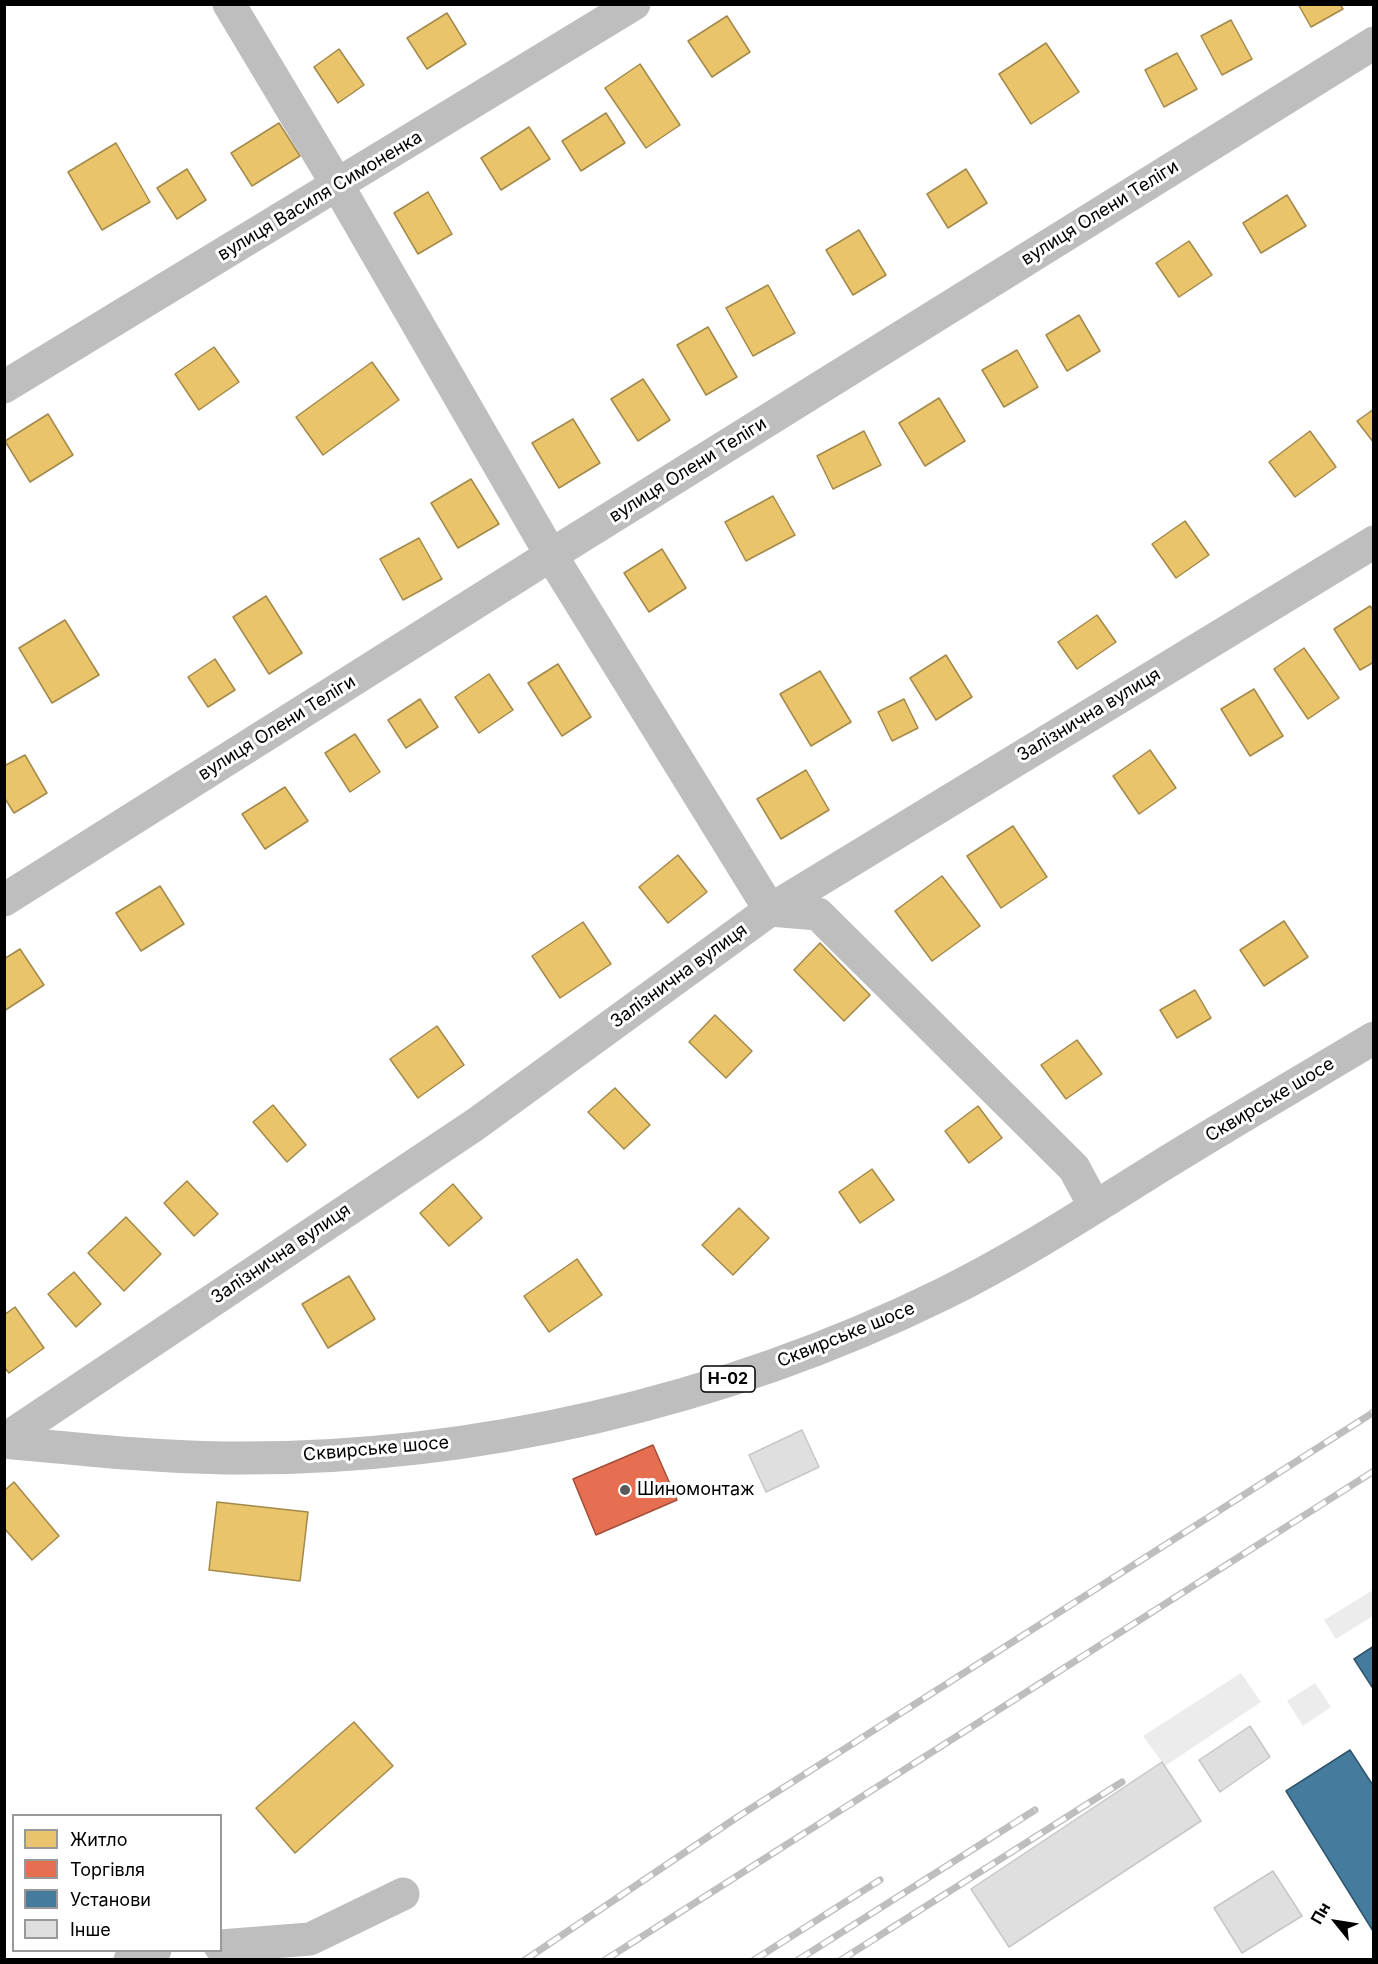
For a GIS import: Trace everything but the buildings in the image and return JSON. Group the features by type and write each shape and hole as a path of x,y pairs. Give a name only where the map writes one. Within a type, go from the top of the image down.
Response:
{"street":[{"path":"229,4 338,186 551,555 770,910 818,914 1074,1168 1095,1207"},
{"name":"вулиця Василя Симоненка","path":"4,387 634,4"},
{"name":"вулиця Олени Теліги","path":"4,900 551,555 1374,42"},
{"name":"Залізнична вулиця","path":"4,1441 476,1124 770,910 1374,542"},
{"name":"Сквирське шосе","path":"4,1441 131,1453 225,1458 293,1456 425,1447 537,1429 638,1406 750,1373 835,1342 944,1293 1095,1207 1374,1038"},
{"path":"222,1946 310,1939 404,1893"},
{"path":"130,1959 149,1952"}],"shaded area":[{"path":"1373,1590 1373,1616 1336,1639 1324,1620"},
{"path":"1241,1673 1261,1702 1165,1766 1143,1736"},
{"path":"1315,1683 1331,1707 1303,1726 1287,1701"}],"railway":[{"path":"525,1960 739,1816 1374,1412"},
{"path":"605,1960 1374,1471"},
{"path":"841,1960 1122,1782"},
{"path":"798,1960 1035,1810"},
{"path":"754,1960 880,1880"}],"place":[{"name":"Шиномонтаж","path":"625,1490"}]}
